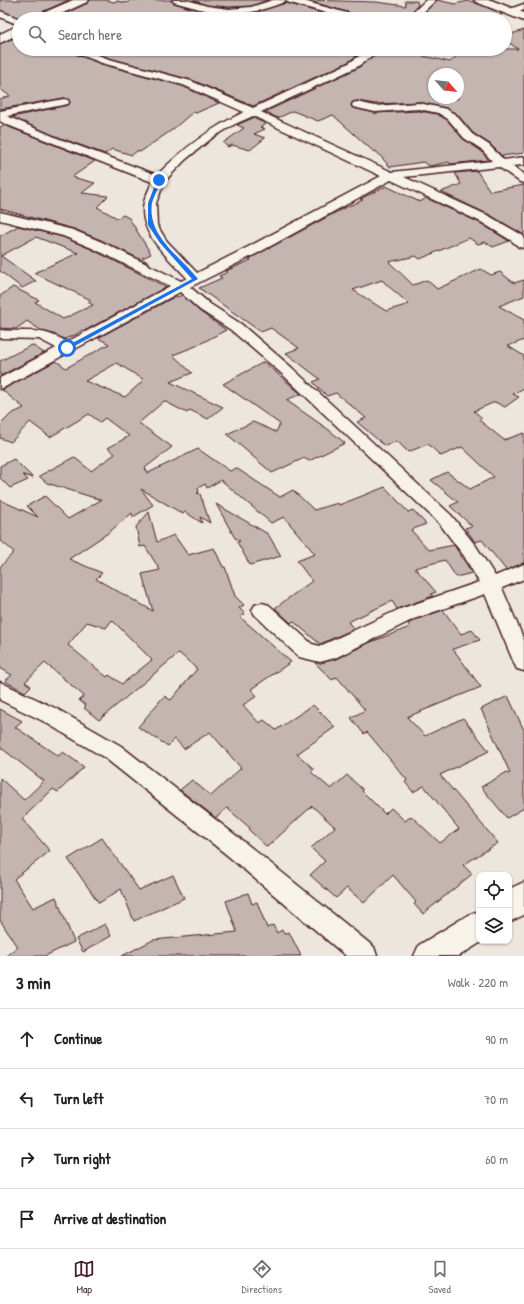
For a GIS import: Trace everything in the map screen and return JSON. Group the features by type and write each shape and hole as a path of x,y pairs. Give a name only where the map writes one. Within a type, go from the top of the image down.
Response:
{"street":[{"path":"56,12 83,0"},
{"path":"177,0 218,12"},
{"path":"245,12 264,8 281,0"},
{"path":"290,0 303,1 337,12"},
{"path":"418,12 431,0"},
{"path":"480,0 494,4 510,12 524,7"},
{"path":"512,13 524,17"},
{"path":"0,14 12,19"},
{"path":"0,38 12,32"},
{"path":"90,56 119,66 182,80 485,219 517,238 524,244"},
{"path":"196,279 161,242 151,225 150,203 159,180 181,158 208,136 252,112 353,65 366,56"},
{"path":"0,115 64,102"},
{"path":"357,105 375,109 420,106 442,111 452,117 468,136 485,147 502,164 524,179"},
{"path":"0,115 9,122 53,140 159,180"},
{"path":"0,384 180,286 392,176 524,161"},
{"path":"0,216 68,233 97,245 180,286 205,306 236,327 286,370 439,514 470,551 491,585 524,662"},
{"path":"0,334 15,336 34,334 45,336 67,348"},
{"path":"262,610 306,651 320,654 328,652 407,614 491,585 524,571"},
{"path":"0,690 50,715 113,752 235,848 366,956"},
{"path":"512,905 524,898"},
{"path":"430,956 476,928"}],"building":[{"path":"0,0 69,0 42,12 12,12 12,15 0,10"},
{"path":"90,0 108,0 127,3 130,0 170,0 174,3 190,8 212,12 69,12 88,3"},
{"path":"192,0 268,0 251,6 229,7 207,5"},
{"path":"306,0 376,2 406,6 405,1 417,1 418,5 412,12 347,12"},
{"path":"437,0 455,4 468,1 474,2 498,12 425,12"},
{"path":"286,3 318,12 257,12"},
{"path":"524,30 524,153 502,156 490,144 473,133 457,114 446,108 428,104 419,102 375,104 357,101 353,102 351,106 353,108 375,113 419,111 437,114 447,120 463,139 480,150 489,160 450,164 449,162 430,166 423,162 390,167 376,151 374,152 333,115 318,121 293,111 278,118 265,112 358,68 373,56 423,56 450,62 457,56 512,56 512,49 518,49 512,45 512,34"},
{"path":"12,39 12,56 80,56 101,64 182,86 219,103 196,113 193,112 172,130 140,152 137,151 132,155 112,149 105,154 58,137 12,117 68,105 70,103 68,99 64,98 0,109 0,99 10,96 0,89 0,44"},
{"path":"104,56 356,56 348,62 253,106 192,80"},
{"path":"253,118 266,124 260,127 265,129 254,134 265,138 250,150 232,145 228,147 223,143 244,128 237,125"},
{"path":"4,125 95,161 72,177 95,183 82,193 108,196 97,207 117,218 123,215 129,218 151,254 142,258 150,264 103,241 74,229 0,209 0,127"},
{"path":"477,171 490,191 524,185 524,235 490,215 441,192 461,184 455,173"},
{"path":"386,186 420,202 426,198 480,223 509,241 493,247 485,242 478,244 469,238 420,259 416,256 389,262 413,285 427,280 437,289 481,269 491,275 500,272 514,283 524,280 524,296 499,306 524,320 524,340 508,346 524,356 524,388 513,394 519,397 505,407 495,402 474,411 482,418 479,420 504,440 524,433 524,563 506,570 482,540 475,542 465,528 472,526 450,506 458,502 431,480 447,472 470,489 494,477 462,447 441,456 428,444 408,452 397,441 385,446 357,422 366,418 336,393 327,396 313,382 320,379 286,353 299,348 271,328 261,332 199,288 222,278 219,276 228,272 226,271 251,260 249,259 344,208 363,200 360,199","holes":["382,280 409,304 386,311 353,290"]},
{"path":"18,226 63,237 91,249 166,287 84,331 82,330 65,339 42,331 27,321 16,329 0,328 0,296 13,287 39,300 35,302 63,319 93,305 88,302 91,300 34,273 78,253 36,237 1,256 36,281 22,288 0,271 0,236"},
{"path":"182,295 199,311 226,330 196,346 173,355 192,373 170,382 223,407 208,419 190,410 187,413 164,401 139,423 172,447 145,468 148,473 198,449 230,471 236,468 280,497 293,490 314,510 338,503 339,505 385,487 408,512 413,510 426,524 411,530 429,550 454,545 472,573 456,577 445,560 415,568 436,592 431,594 433,596 397,609 392,601 348,622 354,629 320,644 293,621 291,623 275,608 312,581 297,561 315,554 284,517 271,523 221,480 207,488 205,484 198,488 199,492 197,493 200,494 210,523 200,517 202,523 185,512 183,514 141,489 153,505 133,517 132,513 108,533 69,559 102,573 96,579 153,611 142,574 160,570 145,546 140,547 136,527 149,512 157,542 174,535 188,555 214,548 223,567 225,567 235,596 244,605 239,608 245,614 240,617 291,662 251,689 257,696 243,705 259,723 264,720 276,730 313,705 335,727 297,754 314,769 311,772 331,789 347,775 385,814 391,808 405,821 411,816 440,843 459,829 424,786 413,792 405,782 407,780 388,757 367,732 364,734 351,718 365,710 337,677 332,680 315,663 336,659 371,642 410,627 408,624 415,620 443,610 461,634 472,630 480,640 453,649 481,687 407,717 425,736 463,718 489,751 440,775 498,843 463,865 472,874 423,914 414,904 416,902 393,875 364,903 347,888 336,898 310,875 325,861 311,848 335,827 312,806 267,847 249,830 250,828 227,808 216,818 180,790 192,780 211,796 241,768 210,732 184,749 175,739 168,746 138,727 164,696 171,700 197,669 179,653 99,720 84,708 86,706 79,700 84,696 45,663 25,682 31,686 25,692 5,681 12,675 0,668 0,567 14,552 0,540 0,500 38,517 27,506 45,496 68,519 101,500 47,483 39,476 74,457 91,471 115,454 108,448 129,436 105,418 100,422 89,414 50,437 30,422 11,442 0,438 0,425 11,414 24,408 2,390 56,361 66,368 109,344 98,338 176,296 178,297","holes":["117,363 144,380 125,397 85,381","112,620 152,660 122,684 109,675 107,677 68,645 87,622 106,628"]},
{"path":"32,345 44,353 0,376 0,361"},
{"path":"264,362 301,394 286,400 345,443 309,461 304,458 272,473 227,434 253,422 276,432 280,424 223,384"},
{"path":"14,459 33,478 23,475 28,480 10,488 0,478 0,466"},
{"path":"216,504 268,534 281,556 250,565 237,542 240,541 235,538"},
{"path":"508,696 524,730 524,808 507,818 481,787 507,772 508,774 510,773 481,709"},
{"path":"0,709 22,721 15,727 58,756 63,752 84,767 58,792 53,789 22,819 50,851 14,879 33,908 56,897 74,942 45,956 6,956 17,947 0,920 0,778 24,800 44,781 0,747"},
{"path":"102,838 139,890 173,875 184,898 134,921 121,889 99,903 68,859"},
{"path":"248,893 252,904 257,902 267,928 273,925 277,933 282,930 284,934 289,932 301,956 122,956 153,940 237,932 226,901"},
{"path":"105,924 111,936 83,952 76,939"}],"route":[{"path":"67,348 180,286 196,279 161,242 151,225 150,203 159,180"}]}
